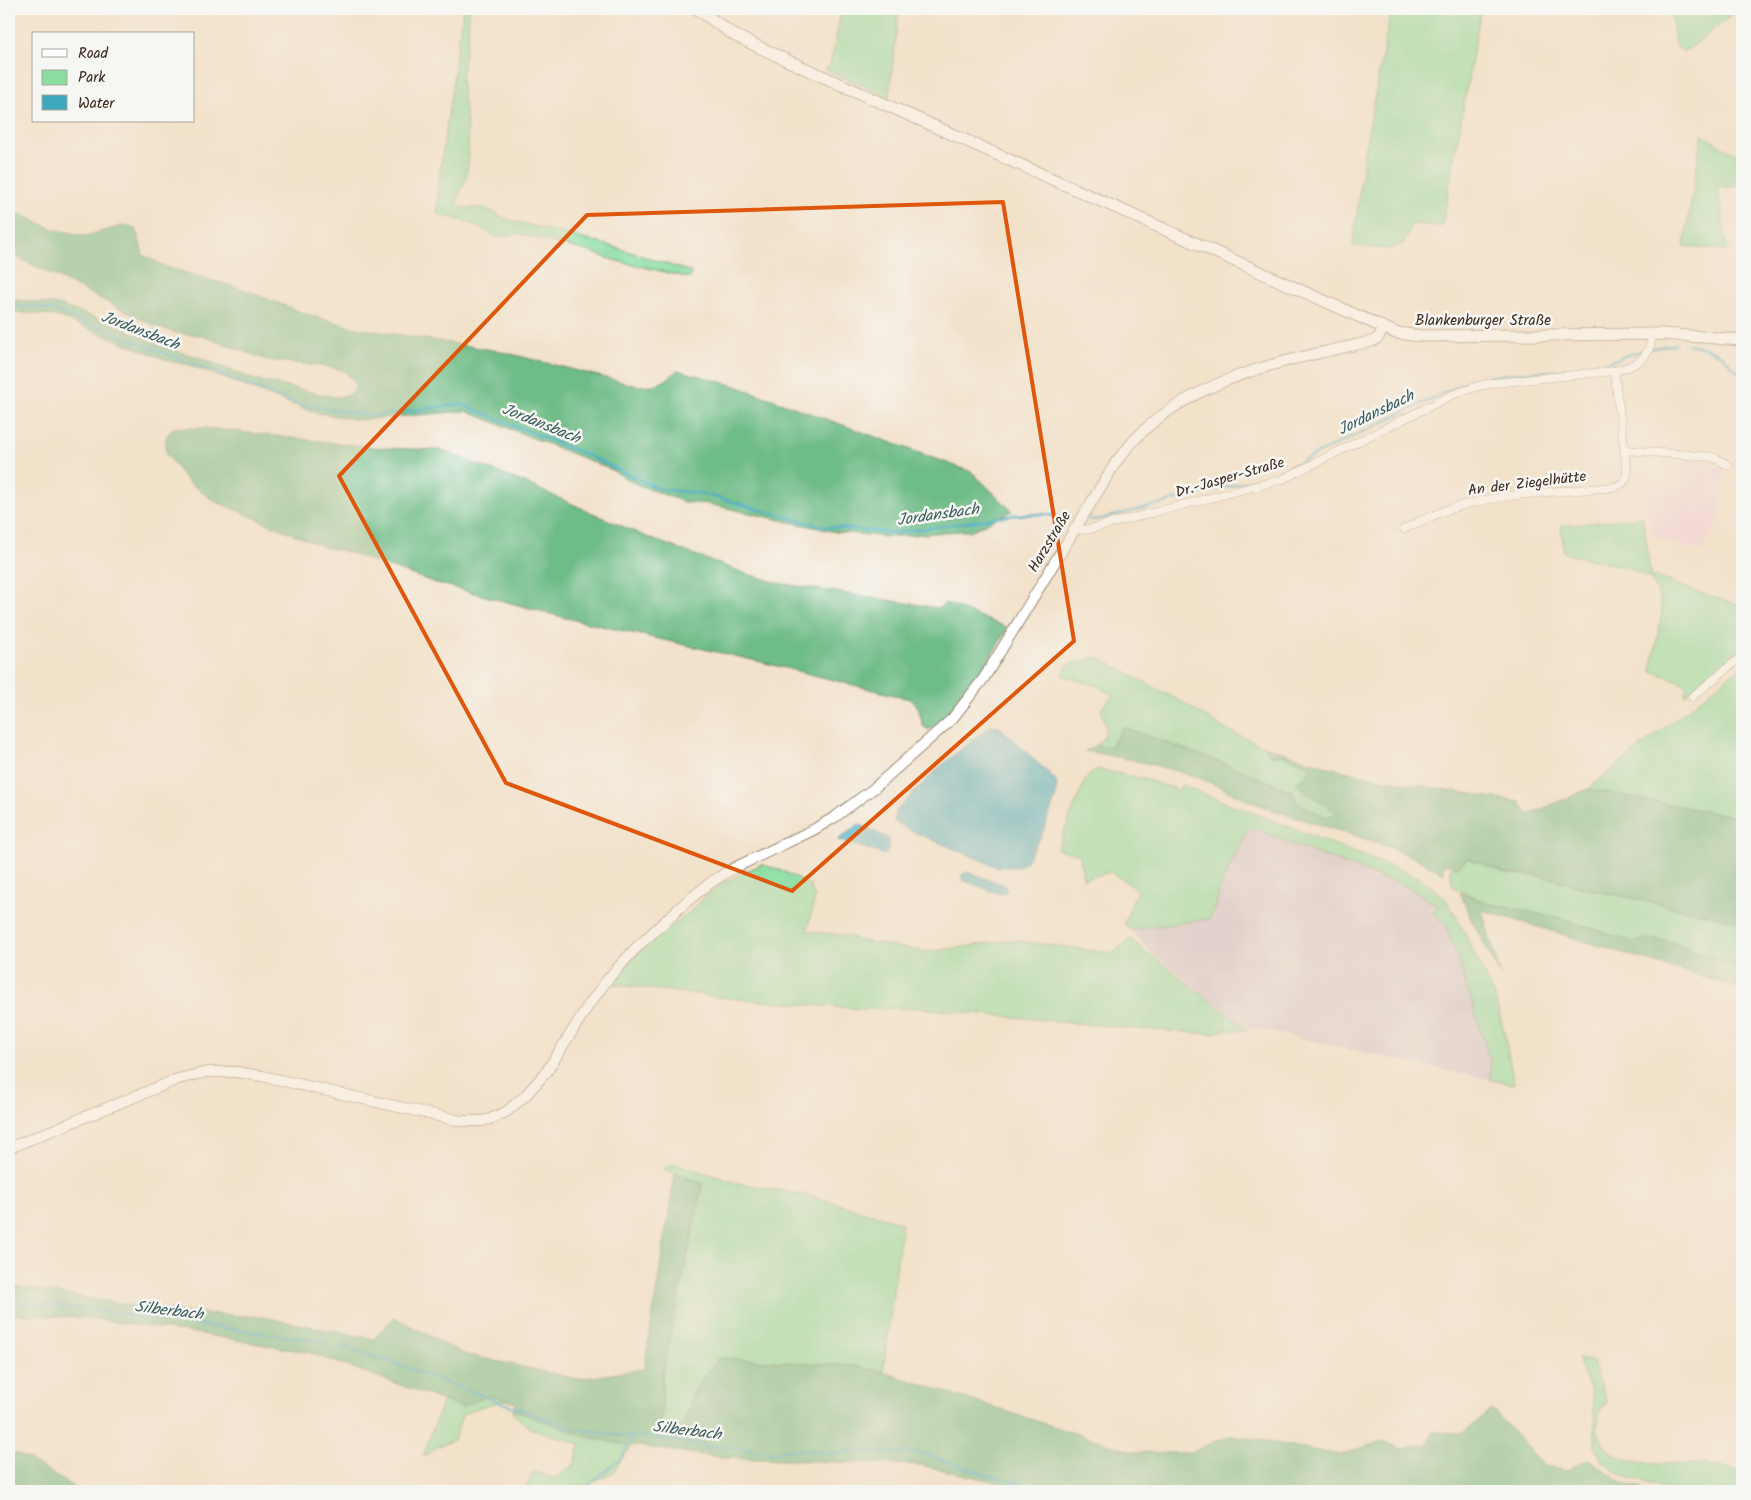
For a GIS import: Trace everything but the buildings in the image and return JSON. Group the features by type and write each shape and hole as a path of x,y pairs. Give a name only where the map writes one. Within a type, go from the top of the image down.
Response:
{"main road":[{"name":"Blankenburger Straße","path":"697,9 723,28 757,47 1396,333 1422,336 1651,338 1696,335 1742,340"}],"street":[{"name":"Harzstraße","path":"9,1148 178,1080 207,1072 236,1072 262,1076 448,1119 482,1121 498,1116 515,1105 534,1088 608,979 660,924 699,891 721,876 819,827 853,804 880,783 952,719 984,678 1116,462 1150,425 1171,410 1214,387 1251,372 1288,361 1373,341 1378,338 1384,328"},
{"name":"Dr.-Jasper-Straße","path":"1076,527 1082,530 1090,529 1283,479 1452,395 1478,386 1614,371 1630,367 1646,354 1651,338"},
{"name":"An der Ziegelhütte","path":"1404,529 1449,509 1486,500 1519,495 1615,488 1622,484 1627,475 1614,371"},
{"path":"1625,450 1712,457 1728,465"},
{"path":"1692,697 1742,656"}],"highlighted area":[{"path":"1003,202 1074,641 792,891 506,783 339,476 587,215"}],"shaded area":[{"path":"1684,460 1709,462 1709,466 1725,468 1716,528 1701,552 1652,535 1645,495 1647,482 1681,491"},
{"path":"1254,828 1291,844 1408,887 1438,907 1433,912 1446,925 1459,961 1490,1060 1491,1080 1243,1026 1149,951 1132,931 1135,929 1209,919 1216,907 1220,886 1247,831"}],"green space":[{"path":"463,9 469,9 468,37 461,81 469,157 466,179 457,200 457,206 487,209 506,219 611,246 691,272 690,278 613,260 588,251 519,234 498,237 468,222 437,214 440,171"},
{"path":"842,9 899,9 889,98 825,69 830,66"},
{"path":"1391,9 1481,9 1442,226 1412,224 1404,243 1389,249 1353,246 1364,155"},
{"path":"1671,9 1739,9 1685,52 1675,46"},
{"path":"1702,135 1742,158 1742,186 1718,188 1727,250 1684,246"},
{"path":"9,209 53,229 85,236 126,225 137,230 143,255 166,267 242,289 306,314 352,327 499,351 638,386 659,383 677,370 733,385 972,472 1012,511 970,531 887,537 836,532 708,504 684,502 636,484 610,469 466,411 358,420 312,412 189,365 169,361 59,317 9,312 9,299 59,305 119,326 163,347 195,356 256,380 335,397 349,395 355,389 354,380 342,370 267,360 199,335 177,333 157,327 9,253"},
{"path":"173,428 206,428 381,448 440,450 525,483 649,538 741,572 778,583 939,608 946,603 1008,628 971,689 954,710 929,730 923,726 918,707 910,699 761,662 566,618 433,582 344,551 327,548 214,501 187,481 166,454 166,437"},
{"path":"1643,517 1651,579 1632,569 1564,553 1561,526"},
{"path":"1655,576 1742,606 1742,650 1684,696 1687,687 1684,683 1651,671 1662,612 1659,596 1651,579"},
{"path":"1097,657 1184,703 1226,730 1264,746 1270,755 1284,755 1312,766 1307,776 1297,782 1307,793 1339,813 1326,817 1297,803 1257,777 1123,727 1111,747 1095,746 1103,738 1106,730 1101,709 1113,695 1097,686 1063,676 1067,665"},
{"path":"1742,666 1742,818 1588,789"},
{"path":"1123,727 1212,759 1292,791 1297,803 1326,817 1338,813 1307,793 1297,783 1307,776 1311,766 1284,755 1270,755 1264,746 1339,770 1381,779 1520,802 1528,815 1588,789 1742,818 1742,922 1585,888 1541,876 1505,873 1468,858 1457,867 1443,865 1444,874 1381,844 1270,809 1204,780 1145,763 1085,751 1095,746 1111,747"},
{"path":"1097,769 1145,779 1179,790 1181,785 1420,878 1446,899 1494,994 1505,1036 1514,1084 1491,1080 1490,1060 1459,961 1446,925 1433,912 1438,906 1408,887 1291,844 1254,828 1247,831 1220,886 1216,907 1209,919 1135,929 1132,931 1124,924 1137,890 1111,872 1083,879 1080,855 1057,849 1086,778"},
{"path":"1468,858 1505,873 1541,876 1585,888 1742,922 1742,967 1674,943 1645,938 1632,942 1560,918 1486,903 1453,887 1450,871 1453,865 1457,867"},
{"path":"761,864 785,872 810,885 815,898 807,931 849,936 857,940 927,952 1011,940 1113,953 1130,939 1249,1031 1223,1030 1212,1034 1125,1028 920,1008 861,1009 737,999 610,984 638,953 663,930 681,920 717,886"},
{"path":"1460,892 1486,903 1560,918 1632,942 1645,938 1674,943 1742,967 1742,989 1482,910 1501,976 1470,917"},
{"path":"674,1163 734,1182 814,1197 902,1223 883,1372 854,1366 719,1358 694,1391 683,1428 661,1425 662,1375 702,1183 664,1169"},
{"path":"675,1174 703,1183 662,1375 662,1425 683,1428 694,1391 719,1358 854,1366 883,1372 1134,1452 1187,1453 1232,1435 1341,1455 1382,1441 1402,1449 1427,1444 1433,1432 1463,1433 1492,1409 1544,1465 1564,1471 1588,1459 1626,1485 1650,1491 1024,1491 1001,1483 920,1465 726,1458 615,1443 583,1436 513,1410 516,1403 488,1395 461,1407 311,1353 195,1333 86,1318 9,1314 9,1285 129,1305 186,1312 263,1317 374,1339 394,1317 464,1354 578,1379 644,1369"},
{"path":"1577,1358 1593,1360 1598,1380 1607,1402 1600,1411 1597,1429 1605,1448 1625,1460 1653,1464 1704,1464 1742,1472 1742,1491 1677,1491 1632,1479 1616,1472 1602,1461 1595,1446 1594,1408 1591,1391"},
{"path":"488,1395 507,1400 465,1414 462,1417 454,1440 439,1446 423,1457 443,1400 461,1407"},
{"path":"513,1410 615,1443 632,1445 613,1472 590,1484 576,1487 578,1491 525,1491 533,1472 555,1478 574,1465 581,1444 532,1429 512,1413"},
{"path":"9,1450 28,1459 80,1491 21,1491 9,1475"}],"water":[{"path":"989,727 1001,728 1055,779 1057,785 1056,797 1041,836 1025,863 1018,867 997,867 911,831 894,821 896,811 938,768"},
{"path":"859,824 888,838 890,848 885,855 838,840"},
{"path":"968,872 1005,885 1007,891 1000,894 964,881 962,874"}],"waterway":[{"name":"Jordansbach","path":"9,307 32,307 53,310 296,404 372,416 461,404 582,453 660,489 704,494 819,526 894,533 1015,515 1043,514 1071,519"},
{"name":"Jordansbach","path":"1089,520 1101,519 1273,475 1471,380 1506,374 1577,369 1609,362 1653,348 1676,344"},
{"name":"Jordansbach","path":"1688,344 1722,355 1742,376"},
{"name":"Silberbach","path":"9,1301 99,1311 327,1342"},
{"name":"Silberbach","path":"340,1346 393,1363 571,1428 621,1436 661,1438 711,1447 731,1447 771,1453 797,1449 834,1454 855,1451 922,1453 986,1475 1019,1482 1038,1491"},
{"path":"588,1486 621,1458 633,1436"}]}
